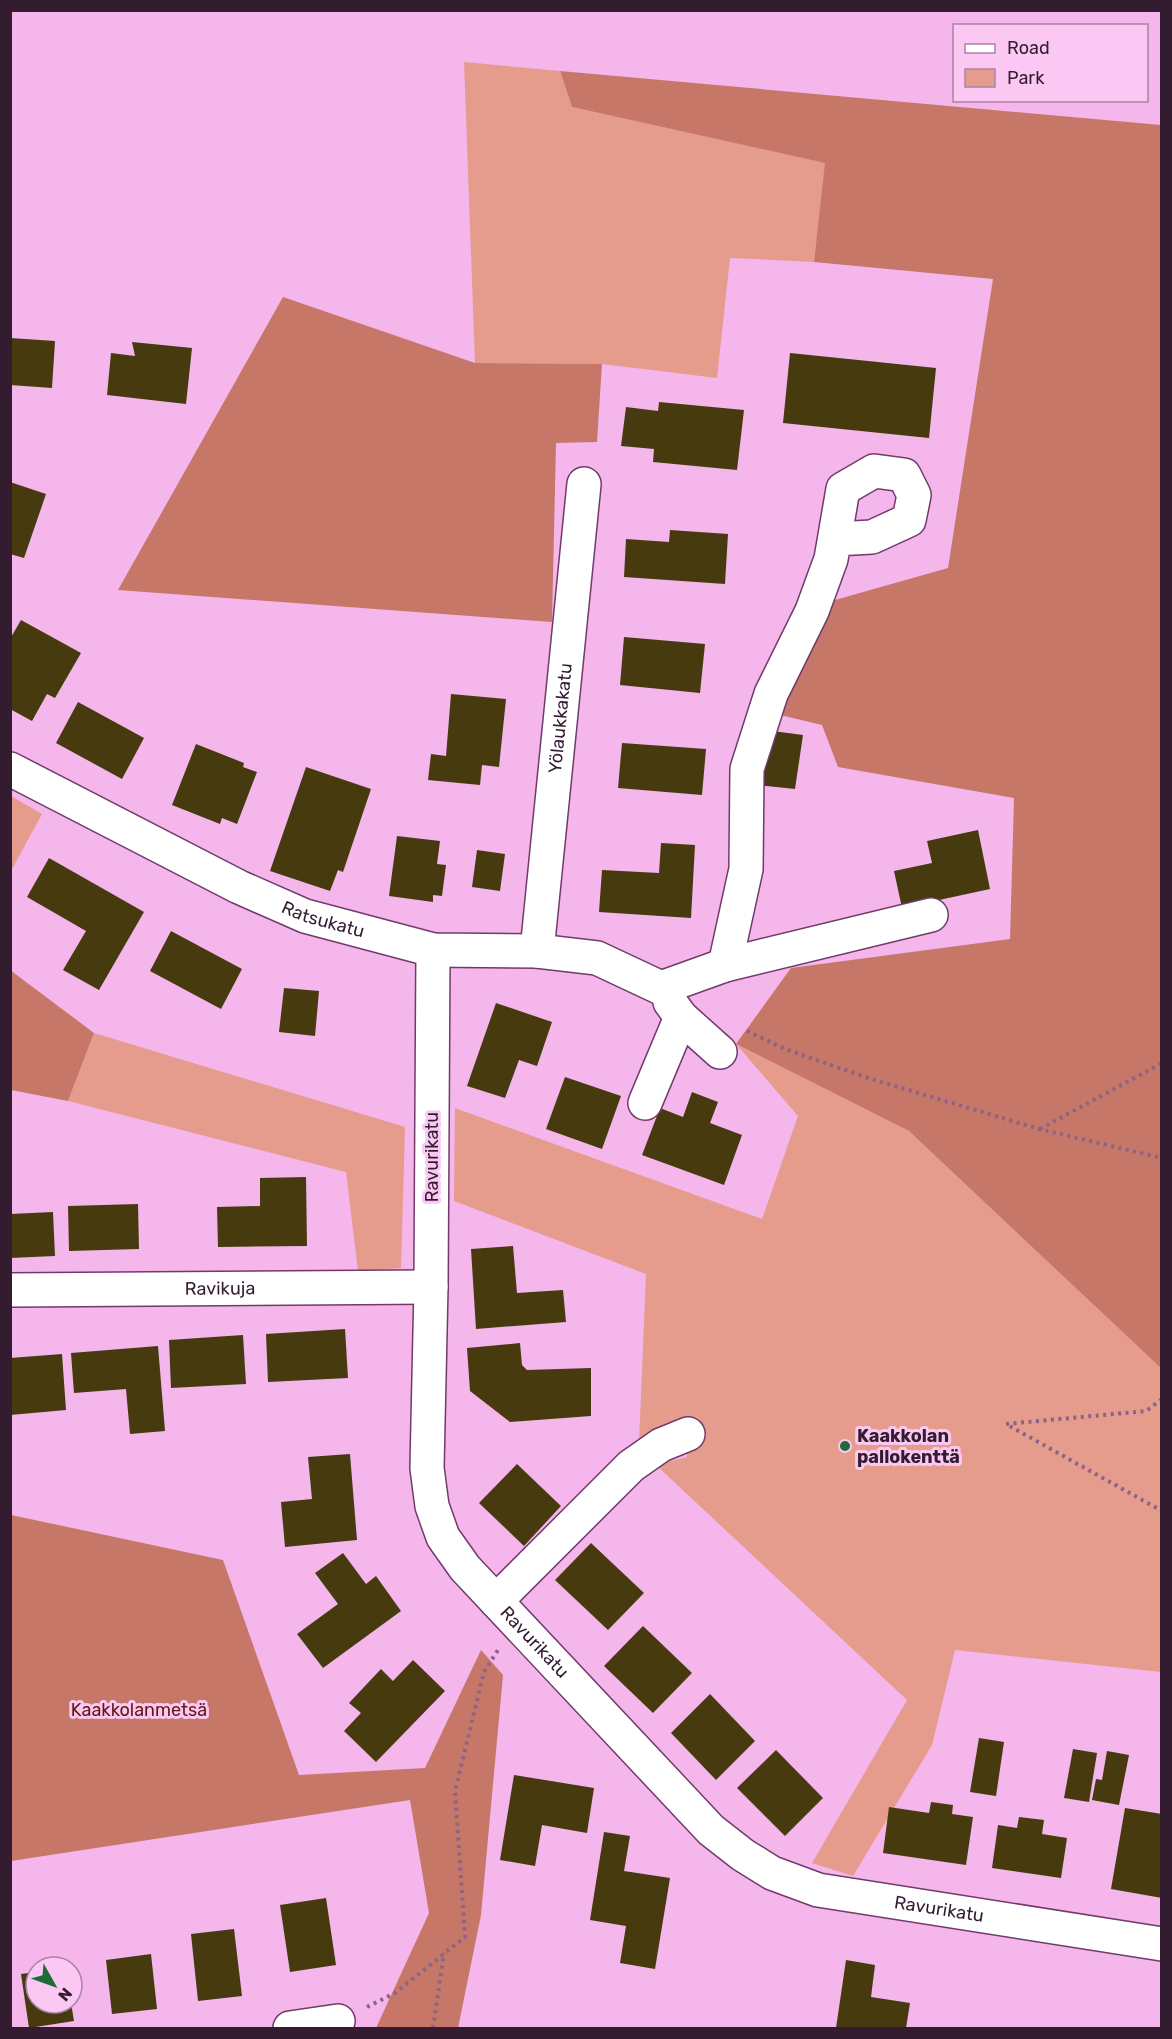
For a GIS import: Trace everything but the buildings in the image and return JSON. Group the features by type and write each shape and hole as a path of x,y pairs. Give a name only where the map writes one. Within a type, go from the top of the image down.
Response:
{"street":[{"name":"Yölaukkakatu","path":"537,951 584,484"},
{"path":"725,965 746,869 747,769 771,694 812,611 831,559 835,539"},
{"name":"Ratsukatu","path":"10,769 239,886 305,916 433,950 537,951 597,958 661,988"},
{"path":"720,1052 681,1017 661,988 725,965 931,915"},
{"name":"Ravurikatu","path":"433,950 431,1287 427,1468 432,1506 443,1537 465,1568 711,1830 743,1855 772,1873 818,1890 1161,1944"},
{"path":"645,1103 681,1017"},
{"name":"Ravikuja","path":"10,1290 431,1287"},
{"path":"506,1611 630,1466 661,1446 688,1434"},
{"path":"290,2028 338,2021"}],"path":[{"path":"746,1031 785,1049 868,1078 1039,1129 1161,1158"},
{"path":"1039,1129 1161,1063"},
{"path":"1161,1399 1146,1411 1006,1424 1161,1511"},
{"path":"338,2021 395,1993 465,1937 455,1791 484,1672 506,1611"},
{"path":"433,2028 444,1953"}],"green space":[{"path":"464,62 560,71 572,107 826,163 814,262 730,258 717,378 602,364 475,363"},
{"path":"560,71 1161,125 1161,1368 909,1131 736,1044 791,968 1010,939 1014,798 838,767 822,725 780,715 784,693 828,602 948,568 993,279 814,262 825,163 572,107"},
{"path":"283,297 475,363 602,364 597,442 556,443 552,622 118,590"},
{"path":"11,796 42,814 11,871"},
{"path":"10,970 94,1033 68,1101 11,1090"},
{"path":"94,1033 405,1127 401,1268 358,1271 346,1172 68,1101"},
{"path":"736,1044 909,1131 1161,1360 1161,1672 955,1650 932,1745 853,1876 812,1863 907,1700 656,1465 687,1457 688,1434 639,1443 646,1274 454,1201 455,1108 762,1219 798,1116"},
{"name":"Kaakkolanmetsä","path":"11,1515 223,1560 299,1775 425,1768 481,1650 503,1675 481,1915 458,2028 376,2028 429,1913 410,1800 11,1861"}],"place":[{"name":"Kaakkolan pallokenttä","path":"845,1446"}]}
